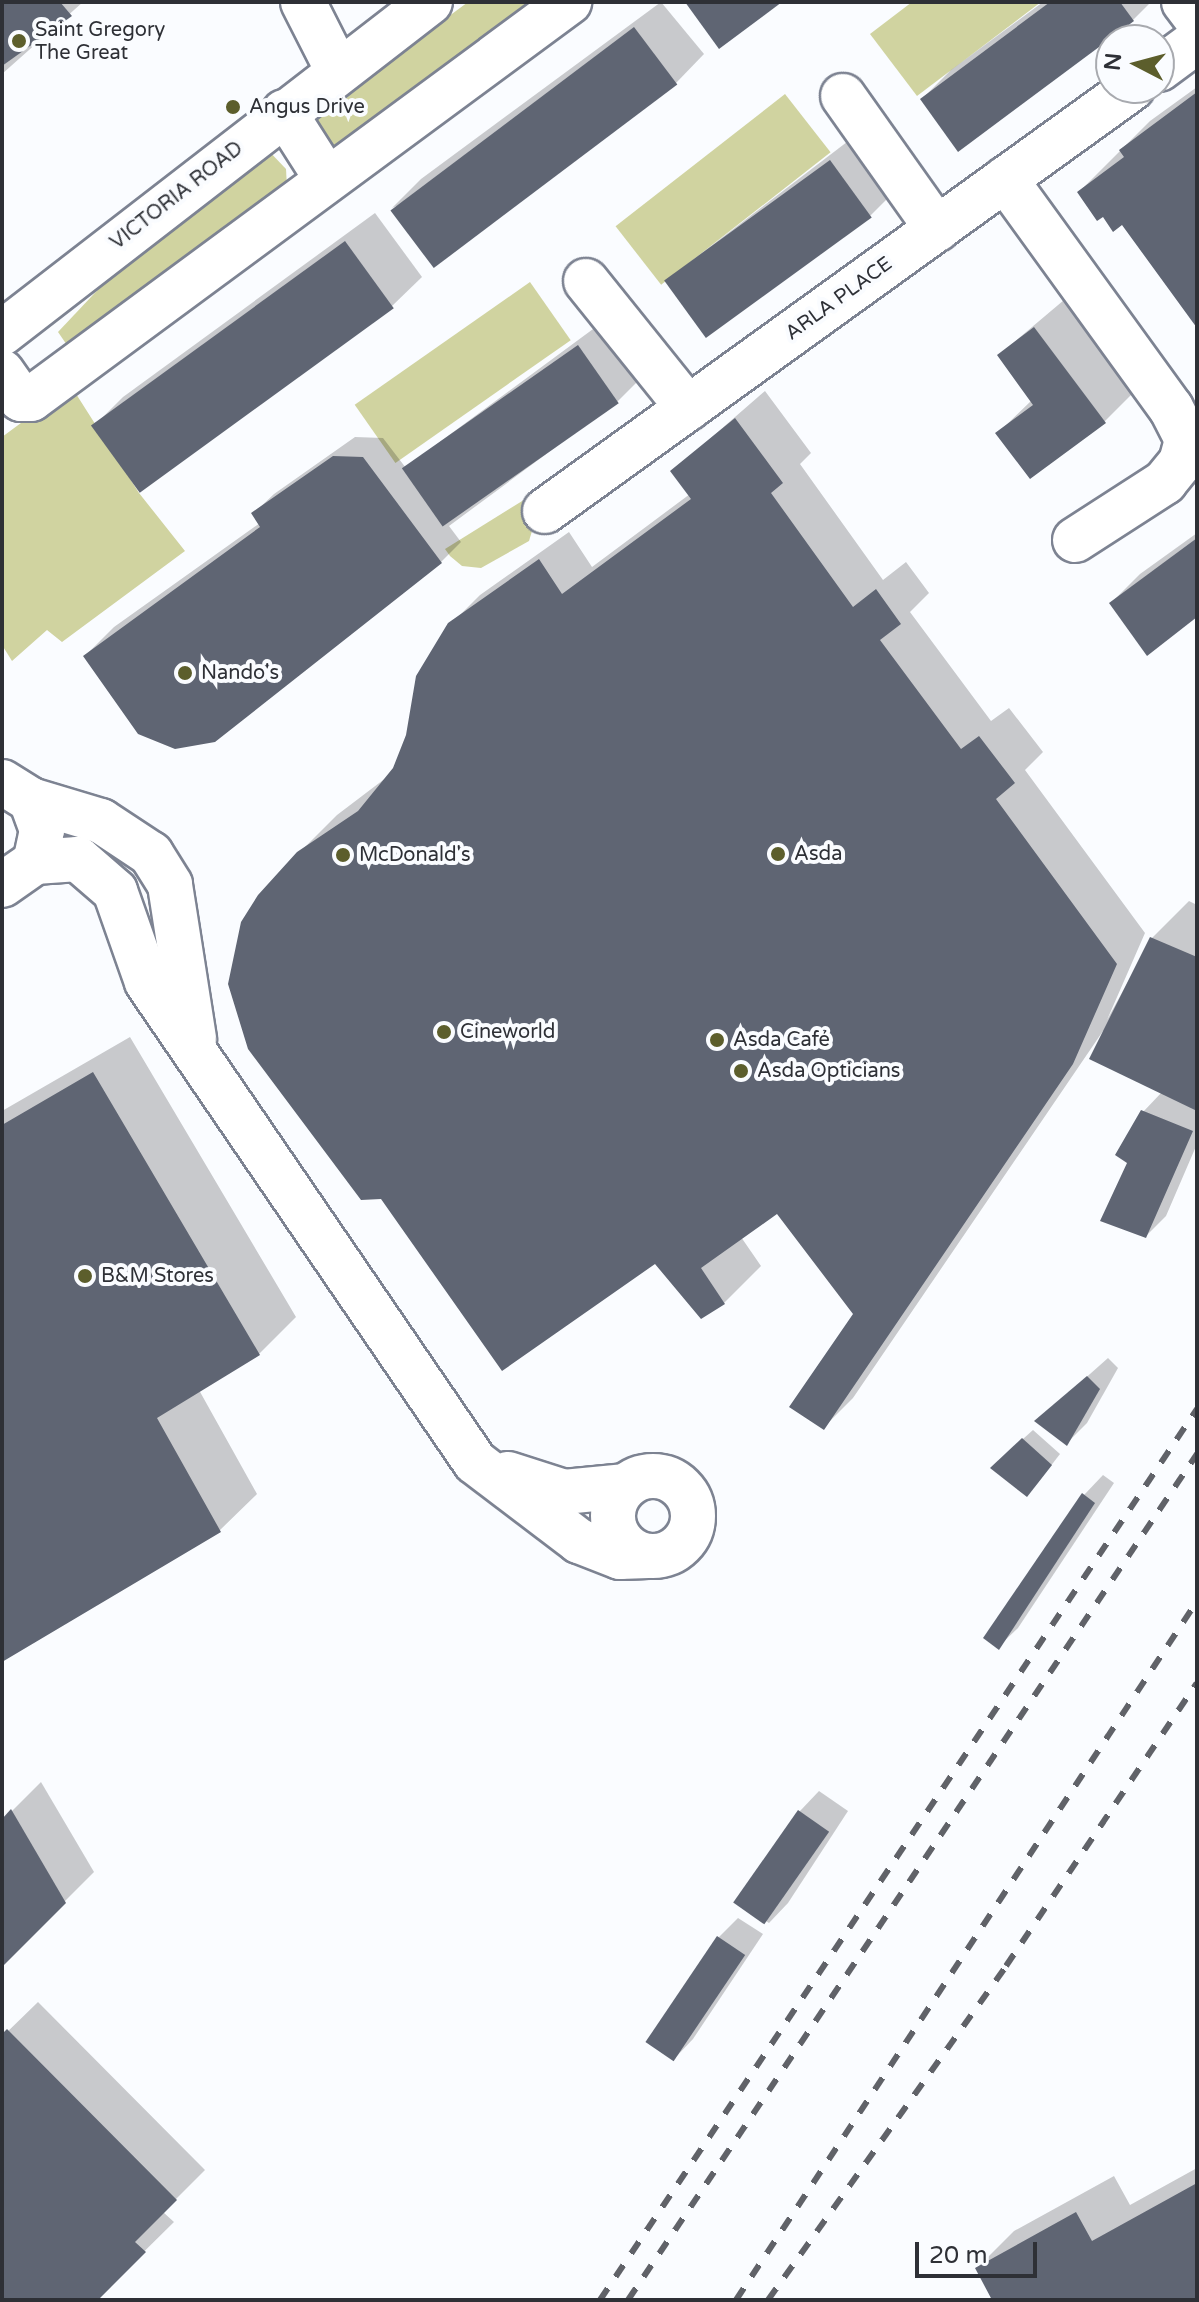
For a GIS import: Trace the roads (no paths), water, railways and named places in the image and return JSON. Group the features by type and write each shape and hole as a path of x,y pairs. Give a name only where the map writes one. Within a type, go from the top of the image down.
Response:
{"street":[{"path":"303,2 338,71"},
{"name":"VICTORIA ROAD","path":"2,333 430,2"},
{"path":"2,372 21,399 31,399 326,178 569,2"},
{"path":"1184,2 1197,19"},
{"path":"1175,57 1197,41"},
{"path":"843,96 937,229"},
{"name":"ARLA PLACE","path":"545,511 1110,104"},
{"path":"284,112 326,178"},
{"path":"1005,179 1171,408 1187,440 1181,462 1165,482 1075,540"},
{"path":"586,281 688,408"},
{"path":"16,791 42,830 18,873"},
{"path":"16,791 101,821 151,854 170,885 198,1057"},
{"path":"18,873 78,859 115,891 147,982 475,1462 579,1541 620,1557 648,1556 675,1550 691,1530 694,1516 685,1490 676,1481 649,1475 624,1486 564,1492 475,1462"},
{"path":"624,1486 612,1510 614,1525 627,1546 648,1556"}],"railway":[{"path":"600,2300 1197,1409"},
{"path":"628,2300 1197,1454"},
{"path":"736,2300 1197,1601"},
{"path":"768,2300 1006,1966 1197,1683"}],"place":[{"name":"Saint Gregory The Great","path":"19,41"},
{"name":"Angus Drive","path":"233,107"},
{"name":"Nando's","path":"185,673"},
{"name":"Asda","path":"778,854"},
{"name":"McDonald's","path":"343,855"},
{"name":"Cineworld","path":"444,1032"},
{"name":"Asda Café","path":"717,1040"},
{"name":"Asda Opticians","path":"741,1071"},
{"name":"B&M Stores","path":"85,1276"}]}
